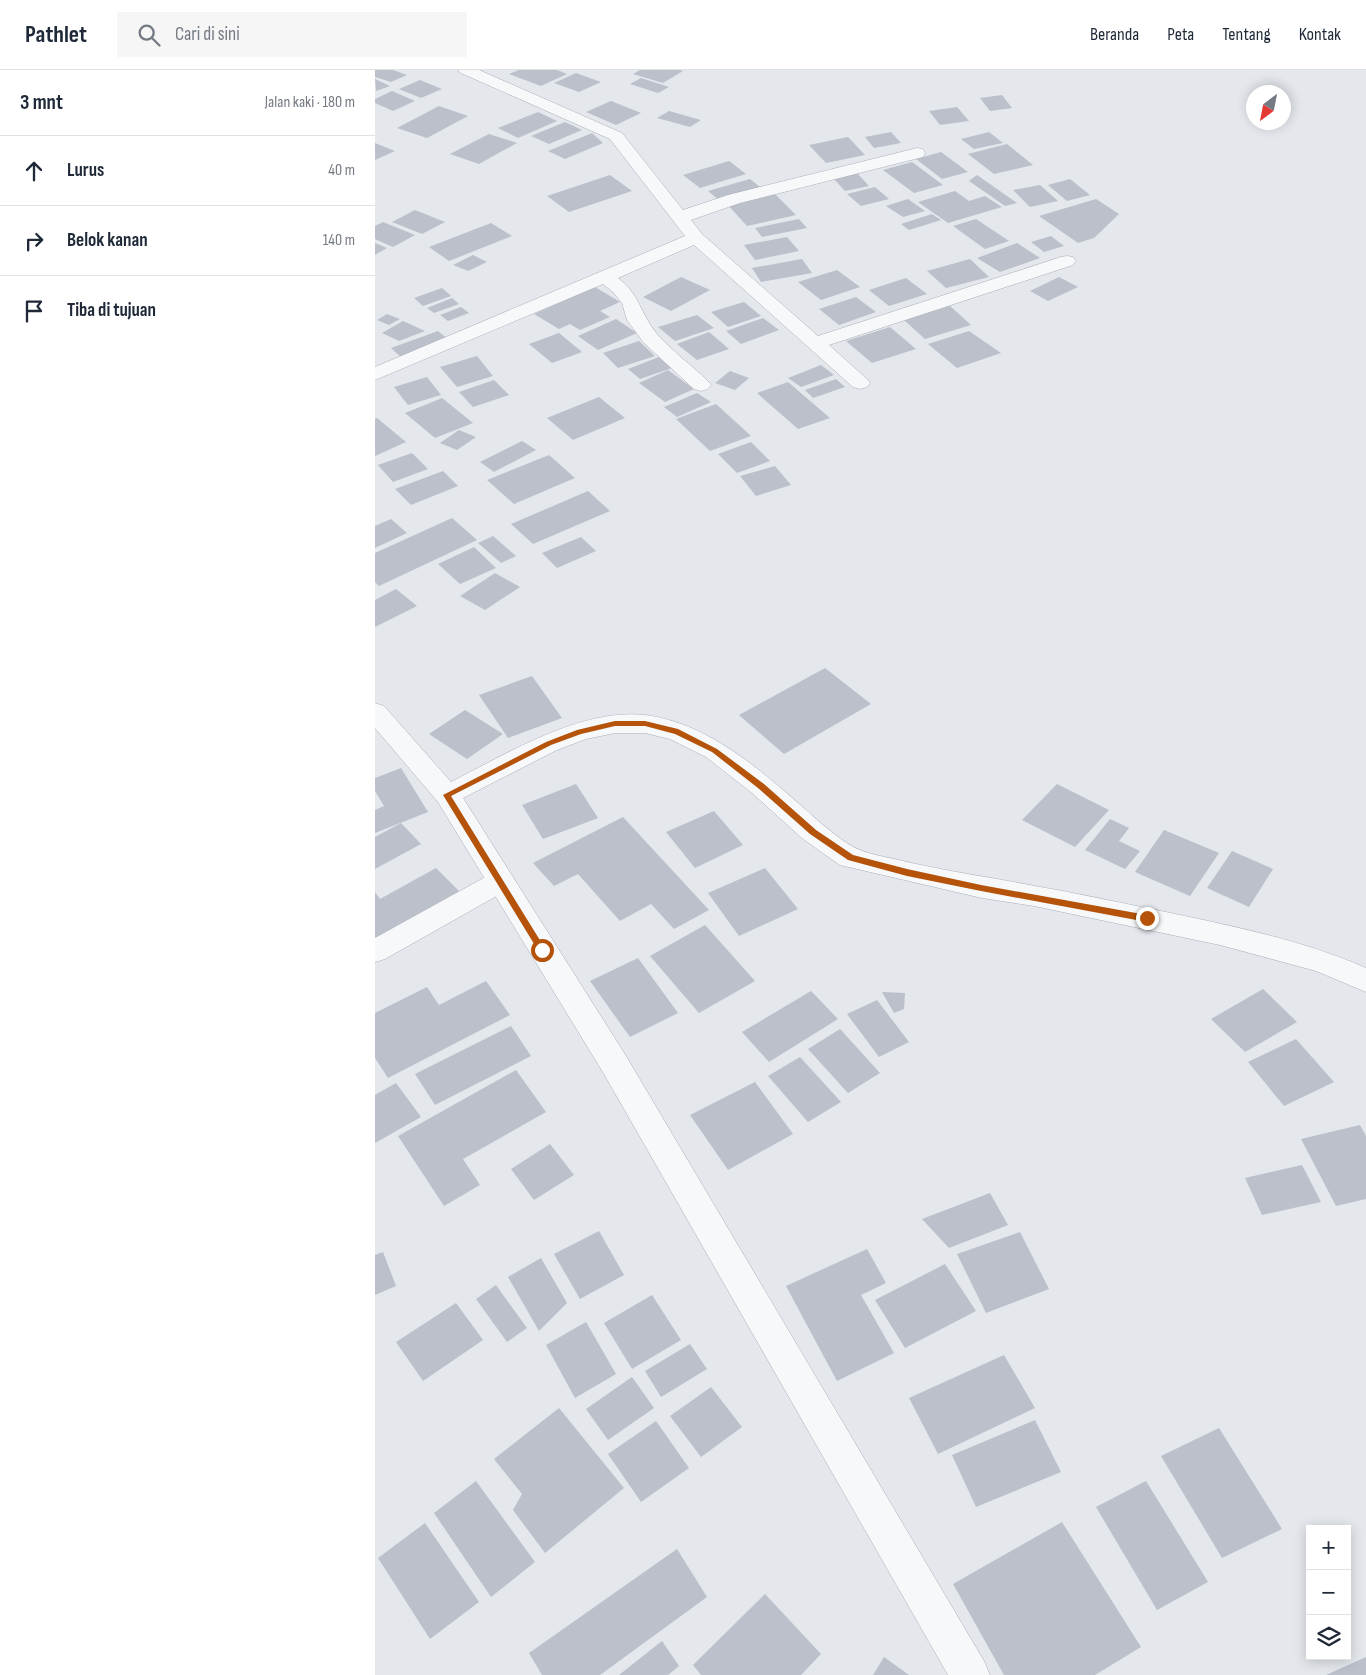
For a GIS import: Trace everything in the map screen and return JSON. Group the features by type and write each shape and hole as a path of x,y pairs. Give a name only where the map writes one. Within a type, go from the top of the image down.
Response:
{"street":[{"path":"466,70 616,136 696,238 860,382"},
{"path":"681,217 734,199 917,153"},
{"path":"375,374 696,238"},
{"path":"815,343 1067,261"},
{"path":"605,277 620,288 631,303 637,320 651,339 701,385"},
{"path":"375,712 447,795 499,882 615,1066 970,1675"},
{"path":"447,795 548,744 580,732 615,724 645,724 678,732 715,750 761,786 813,832 851,858 981,888 1034,896 1221,934 1323,962 1366,981"},
{"path":"375,951 499,882"}],"building":[{"path":"375,70 393,70 407,75 391,82 375,77"},
{"path":"519,70 557,70 567,74 541,86 509,74"},
{"path":"640,70 683,71 663,83 633,74"},
{"path":"576,73 601,82 579,92 554,83"},
{"path":"641,78 669,87 658,93 630,84"},
{"path":"375,79 390,86 376,91"},
{"path":"420,80 442,89 421,98 399,89"},
{"path":"392,91 415,101 393,111 375,103 375,99"},
{"path":"1002,95 1012,108 990,111 980,98"},
{"path":"611,101 641,113 616,125 586,112"},
{"path":"439,106 468,116 427,138 397,128"},
{"path":"957,107 969,121 940,125 929,111"},
{"path":"669,111 701,120 690,127 657,118"},
{"path":"538,112 557,121 518,138 498,128"},
{"path":"565,122 582,130 549,144 531,136"},
{"path":"891,132 901,143 874,148 865,137"},
{"path":"989,132 1003,143 974,149 961,139"},
{"path":"592,133 603,143 565,159 548,151"},
{"path":"489,134 517,143 479,164 450,154"},
{"path":"848,137 865,155 826,163 809,145"},
{"path":"375,143 395,151 375,160"},
{"path":"1007,144 1033,165 994,174 968,154"},
{"path":"941,152 968,172 942,179 916,159"},
{"path":"729,161 746,174 700,188 683,175"},
{"path":"912,162 943,185 914,193 883,170"},
{"path":"857,173 869,186 845,191 833,178"},
{"path":"610,175 632,191 569,212 547,196"},
{"path":"977,175 1017,203 1005,206 969,181"},
{"path":"750,179 761,188 719,200 708,191"},
{"path":"1070,179 1090,195 1067,201 1048,185"},
{"path":"1040,185 1058,201 1030,207 1013,190"},
{"path":"875,187 889,199 861,206 847,194"},
{"path":"955,191 969,201 985,196 1002,207 948,223 918,202"},
{"path":"775,194 796,215 747,226 727,204"},
{"path":"908,199 925,211 903,217 886,206"},
{"path":"1096,199 1119,214 1094,238 1078,243 1039,216"},
{"path":"415,210 445,222 422,234 392,222"},
{"path":"932,214 941,220 909,230 901,224"},
{"path":"799,219 807,228 762,237 755,228"},
{"path":"976,219 1009,241 985,249 953,226"},
{"path":"383,222 415,235 393,247 375,239 375,226"},
{"path":"491,223 512,236 449,261 429,247"},
{"path":"1051,236 1064,246 1044,252 1031,242"},
{"path":"787,237 799,251 755,260 744,245"},
{"path":"375,243 387,248 375,255"},
{"path":"1017,243 1040,258 1000,272 977,258"},
{"path":"473,255 487,262 468,271 453,265"},
{"path":"802,259 812,273 761,282 752,268"},
{"path":"970,259 989,277 946,288 927,271"},
{"path":"837,270 860,287 821,300 798,282"},
{"path":"681,277 710,290 671,311 643,297"},
{"path":"1059,277 1078,287 1048,301 1030,291"},
{"path":"906,278 927,294 889,306 869,290"},
{"path":"595,287 620,302 600,311 610,317 580,330 570,324 559,329 534,314"},
{"path":"442,288 451,296 423,306 414,298"},
{"path":"856,297 876,312 839,325 819,309"},
{"path":"452,298 459,304 434,313 427,308"},
{"path":"744,302 761,316 728,327 711,312"},
{"path":"950,306 971,325 925,339 904,320"},
{"path":"461,307 469,313 448,321 440,315"},
{"path":"387,314 400,319 389,325 377,320"},
{"path":"697,315 714,328 675,341 658,327"},
{"path":"763,318 779,330 741,344 726,331"},
{"path":"616,319 637,333 598,350 578,336"},
{"path":"403,321 425,331 399,341 382,333"},
{"path":"890,327 916,349 872,363 846,341"},
{"path":"438,331 449,340 402,358 391,348"},
{"path":"969,331 1001,353 957,368 928,344"},
{"path":"709,332 729,349 697,360 677,344"},
{"path":"559,333 582,352 552,363 529,344"},
{"path":"639,341 655,356 618,368 603,353"},
{"path":"477,356 493,376 457,387 440,367"},
{"path":"659,357 672,368 640,379 628,369"},
{"path":"821,365 834,375 801,387 788,378"},
{"path":"668,370 694,389 665,402 639,383"},
{"path":"730,371 749,378 735,390 715,383"},
{"path":"427,377 441,395 408,405 394,387"},
{"path":"836,379 845,387 813,398 805,390"},
{"path":"494,380 509,395 473,407 459,392"},
{"path":"788,382 830,418 798,429 757,393"},
{"path":"697,393 711,402 677,417 664,407"},
{"path":"599,397 625,418 573,440 547,418"},
{"path":"442,398 473,423 435,438 405,413"},
{"path":"716,404 751,436 710,451 676,419"},
{"path":"377,418 406,442 375,456 375,419"},
{"path":"459,430 476,437 457,450 440,443"},
{"path":"522,441 536,450 494,472 480,462"},
{"path":"751,442 770,461 737,473 718,454"},
{"path":"412,453 428,469 393,482 378,465"},
{"path":"549,455 575,478 514,504 487,480"},
{"path":"775,466 791,485 756,496 740,476"},
{"path":"443,471 458,486 411,505 395,489"},
{"path":"588,491 610,511 533,544 511,524"},
{"path":"452,518 477,540 379,586 375,582 375,553"},
{"path":"391,519 407,533 375,548 375,526"},
{"path":"493,536 516,556 501,563 478,543"},
{"path":"581,537 596,551 557,568 542,553"},
{"path":"474,547 496,568 460,584 438,564"},
{"path":"495,573 520,587 485,610 460,596"},
{"path":"396,589 417,606 375,627 375,600"},
{"path":"825,668 871,704 784,754 739,715"},
{"path":"532,676 562,718 508,738 479,695"},
{"path":"465,710 503,734 467,759 429,734"},
{"path":"401,768 428,812 375,833 375,810 384,806 375,791 375,778"},
{"path":"576,784 598,818 543,839 522,805"},
{"path":"1057,784 1109,810 1075,847 1022,820"},
{"path":"714,811 743,845 695,868 666,832"},
{"path":"623,817 709,910 674,929 651,904 620,921 578,874 554,886 533,863"},
{"path":"1110,819 1129,828 1119,841 1140,851 1125,869 1085,850"},
{"path":"401,823 421,844 375,869 375,837"},
{"path":"1164,830 1219,853 1190,896 1135,872"},
{"path":"1232,851 1273,869 1249,907 1207,888"},
{"path":"436,868 459,891 375,938 375,892 380,899"},
{"path":"765,868 798,909 739,936 708,893"},
{"path":"705,925 755,981 699,1013 650,956"},
{"path":"638,958 678,1013 630,1037 590,981"},
{"path":"486,981 510,1015 388,1078 375,1058 375,1013 427,987 439,1005"},
{"path":"1263,989 1297,1022 1245,1052 1211,1019"},
{"path":"811,991 838,1019 769,1062 742,1032"},
{"path":"882,992 905,993 904,1009 894,1013"},
{"path":"877,1000 909,1042 879,1057 847,1014"},
{"path":"511,1026 531,1056 435,1105 415,1074"},
{"path":"840,1029 880,1073 848,1093 808,1049"},
{"path":"1296,1039 1334,1082 1284,1106 1248,1062"},
{"path":"800,1057 841,1102 808,1122 768,1076"},
{"path":"516,1070 546,1112 463,1159 480,1185 444,1206 398,1136"},
{"path":"755,1082 793,1134 728,1170 690,1115"},
{"path":"396,1083 421,1117 375,1143 375,1095"},
{"path":"1360,1125 1366,1136 1366,1199 1336,1206 1301,1139"},
{"path":"550,1144 574,1175 534,1200 511,1169"},
{"path":"1302,1165 1321,1202 1262,1215 1245,1178"},
{"path":"990,1193 1008,1225 949,1248 922,1219"},
{"path":"599,1231 624,1275 580,1299 554,1254"},
{"path":"1020,1232 1049,1289 986,1313 957,1254"},
{"path":"867,1249 886,1283 861,1295 894,1353 837,1381 786,1286"},
{"path":"383,1252 396,1286 375,1295 375,1255"},
{"path":"541,1258 567,1303 539,1331 508,1277"},
{"path":"945,1264 976,1311 905,1348 875,1300"},
{"path":"496,1285 527,1328 507,1342 476,1299"},
{"path":"652,1295 681,1340 632,1369 604,1323"},
{"path":"456,1303 483,1340 423,1381 396,1342"},
{"path":"586,1322 616,1374 575,1398 546,1345"},
{"path":"690,1344 707,1369 661,1397 645,1371"},
{"path":"1004,1355 1035,1408 938,1454 909,1398"},
{"path":"632,1377 654,1408 608,1440 586,1409"},
{"path":"711,1387 742,1427 701,1457 670,1416"},
{"path":"559,1408 624,1488 545,1553 513,1510 522,1494 494,1459"},
{"path":"1035,1420 1061,1472 976,1507 952,1455"},
{"path":"656,1421 689,1468 641,1502 608,1454"},
{"path":"1219,1428 1282,1529 1222,1558 1161,1456"},
{"path":"476,1481 535,1562 491,1597 434,1513"},
{"path":"1146,1481 1208,1582 1157,1610 1096,1507"},
{"path":"1062,1522 1141,1647 1095,1675 1004,1675 953,1584"},
{"path":"425,1523 479,1602 430,1639 378,1558"},
{"path":"677,1549 707,1597 600,1675 542,1675 529,1653"},
{"path":"765,1594 821,1654 801,1675 701,1675 693,1665"},
{"path":"662,1641 679,1666 668,1675 619,1675"},
{"path":"884,1657 909,1675 873,1675"},
{"path":"1366,1657 1366,1675 1326,1675"}],"route":[{"path":"542,950 447,795 548,744 580,732 615,724 645,724 678,732 715,750 761,786 813,832 851,858 981,888 1034,896 1089,909 1147,918"}]}
